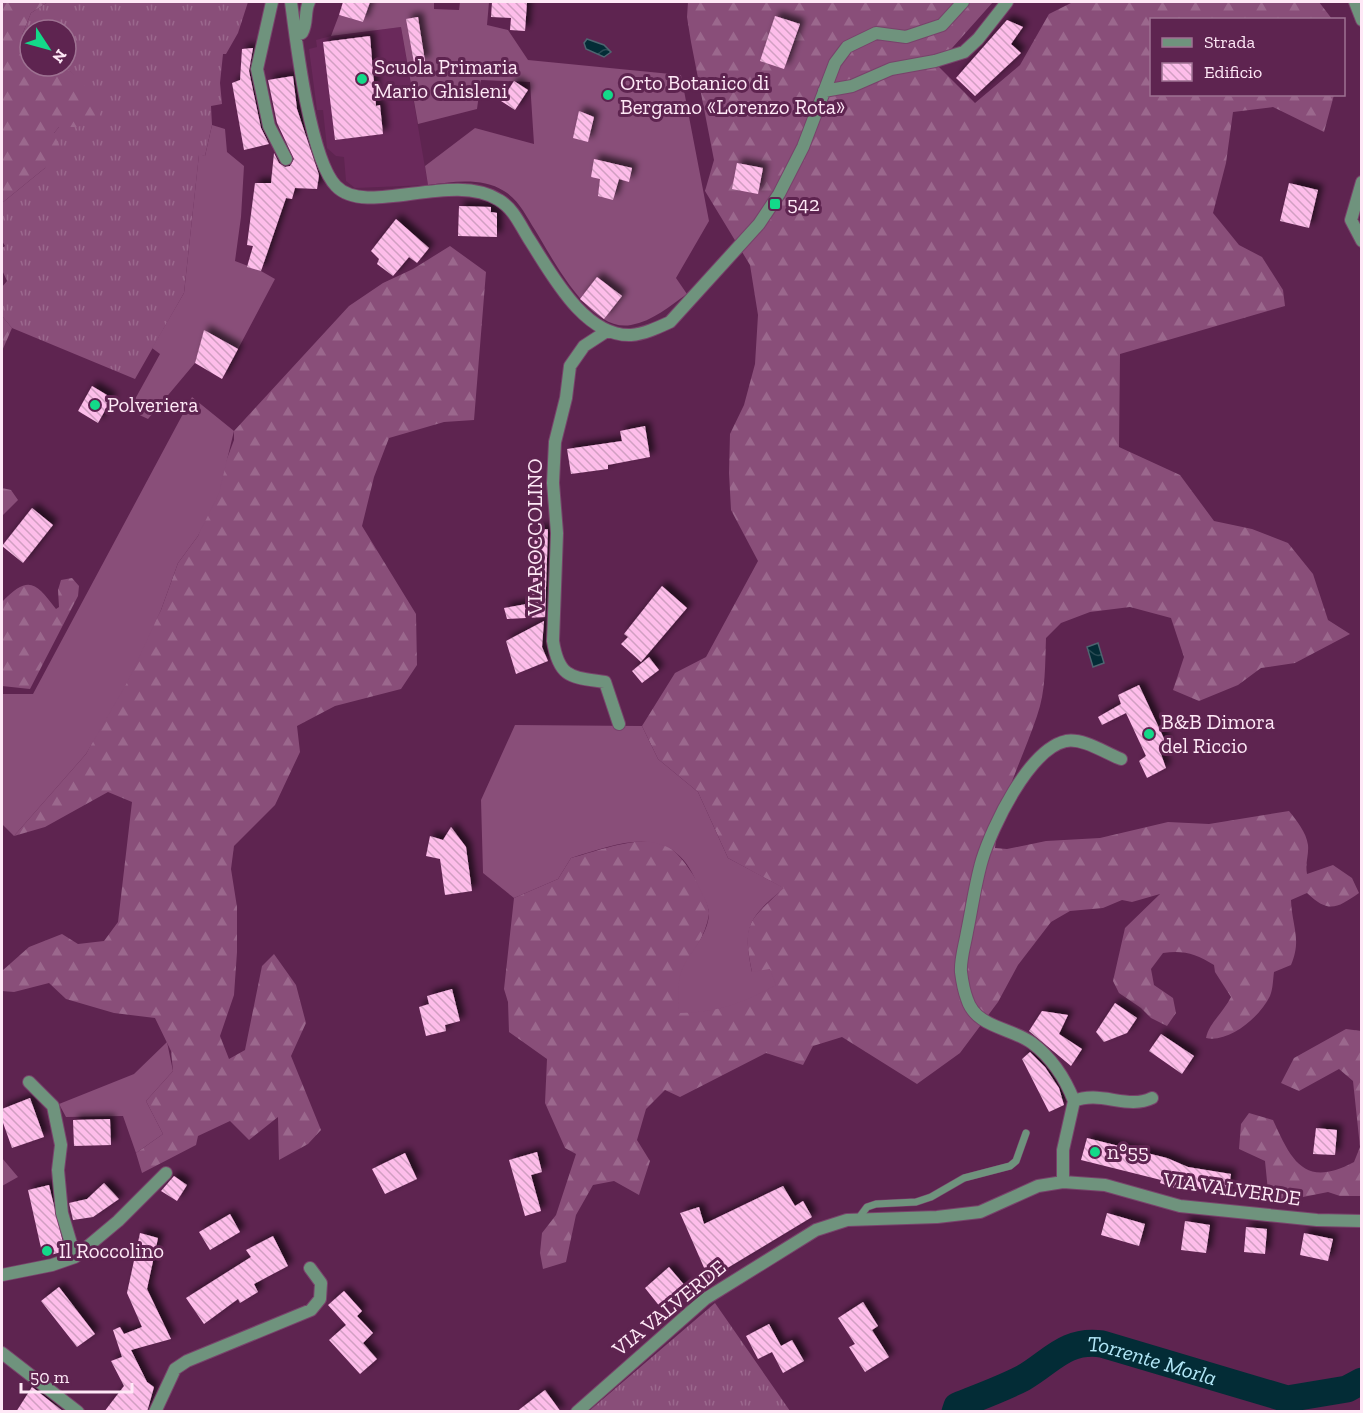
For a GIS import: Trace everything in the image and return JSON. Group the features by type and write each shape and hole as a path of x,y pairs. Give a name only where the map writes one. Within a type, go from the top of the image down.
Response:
{"street":[{"path":"272,2 257,69 269,126 286,159"},
{"path":"291,2 307,106 327,173 334,185 346,195 369,198 456,188 478,191 498,199 512,210 570,298 590,321 607,331 631,335 652,330 670,322 697,295 759,224 779,195 803,147 836,63 847,47 876,33 906,38 942,25 963,2"},
{"path":"296,35 303,33 306,26 305,9 309,2"},
{"path":"824,91 852,86 891,69 935,61 964,52 978,39 1007,2"},
{"path":"1362,182 1351,220 1362,242"},
{"name":"VIA ROCCOLINO","path":"607,331 584,346 570,366 566,398 555,442 553,483 557,533 553,641 556,659 564,673 574,678 605,682 619,724"},
{"path":"1063,1182 1063,1150 1074,1101 1066,1081 1054,1064 1033,1044 1016,1033 986,1023 974,1014 967,1000 960,970 980,868 1013,792 1049,747 1066,741 1084,743 1121,759"},
{"path":"29,1082 53,1106 61,1144 58,1170 62,1213 75,1257"},
{"path":"1074,1101 1087,1096 1142,1103 1152,1098"},
{"path":"2,1275 52,1265 75,1257 118,1221 166,1173"},
{"name":"VIA VALVERDE","path":"577,1412 705,1299 816,1230 847,1220 937,1217 980,1212 1038,1186 1063,1182 1105,1185 1180,1206 1317,1220 1362,1221"},
{"path":"155,1412 176,1370 187,1361 311,1310 320,1299 321,1283 310,1268"},
{"path":"2,1353 78,1412"}],"lane":[{"name":"VIA VALVERDE","path":"858,1219 867,1207 876,1204 916,1202 931,1197 964,1178 1010,1166 1016,1161 1026,1133"}],"shaded area":[{"name":"Scuola Primaria Mario Ghisleni","path":"401,27 428,185 355,188 346,181 344,157 336,156 327,148 323,110 317,110 309,49 317,47 316,40 331,36"}],"green space":[{"path":"2,2 48,2 31,13 29,18 18,18 18,78 77,78 96,97 101,120 77,127 59,127 54,133 59,146 45,168 2,203"},
{"path":"48,2 248,2 238,33 226,54 223,54 220,83 222,104 211,106 212,125 205,156 199,155 184,293 135,379 12,328 2,316 2,287 7,281 2,270 2,248 5,246 2,241 2,203 45,168 54,133 59,127 77,127 78,18 29,18 31,13"},
{"path":"370,2 434,2 434,9 459,10 460,2 489,2 487,25 508,30 528,60 681,75 709,221 676,278 687,294 661,312 639,323 616,324 601,318 574,291 522,209 504,191 476,182 428,185 425,166 475,128 534,144 530,82 481,80 477,109 418,124 401,27 331,36 339,15 363,22"},
{"path":"688,2 993,2 937,65 975,103 1020,65 1049,14 1073,2 1319,2 1331,18 1150,18 1150,96 1334,96 1324,132 1273,107 1233,112 1226,163 1213,213 1239,245 1262,257 1283,290 1285,306 1120,354 1119,447 1180,475 1214,521 1252,529 1288,543 1313,574 1328,620 1350,634 1295,663 1261,668 1238,685 1199,701 1173,690 1184,657 1171,618 1130,607 1090,612 1061,623 1046,638 1040,707 1007,797 995,848 1007,849 1046,841 1100,838 1168,822 1209,824 1289,811 1307,840 1307,874 1333,865 1352,878 1359,893 1333,906 1321,904 1307,893 1291,900 1296,948 1291,965 1274,972 1270,996 1259,1012 1243,1027 1224,1036 1206,1038 1231,997 1215,972 1214,965 1201,958 1177,952 1163,953 1151,969 1154,985 1173,998 1176,1013 1167,1026 1151,1018 1119,993 1113,981 1125,928 1160,894 1132,902 1122,900 1103,908 1070,911 1051,922 1018,965 998,1002 960,1053 917,1084 842,1037 813,1046 803,1065 766,1053 680,1097 665,1090 646,1109 637,1140 650,1161 639,1195 614,1181 593,1185 576,1215 566,1262 543,1269 540,1253 542,1233 556,1215 576,1154 565,1148 545,1103 547,1059 509,1032 508,1002 504,989 514,898 558,879 571,858 629,843 653,841 662,843 685,863 705,896 708,906 709,914 705,930 681,973 752,972 748,942 751,923 783,888 728,858 698,792 658,759 642,726 675,673 706,657 758,561 731,510 729,473 730,434 744,405 755,364 758,315 750,265 705,191 714,160 687,17"},
{"path":"212,125 225,129 227,152 244,166 241,217 235,261 275,279 238,349 204,330 195,363 148,419 129,410 160,354 152,348 184,293 199,154 205,156"},
{"path":"450,246 486,272 474,420 444,422 389,438 374,477 362,526 416,614 417,665 401,689 335,706 297,726 300,752 275,805 234,846 231,869 237,907 237,952 234,995 220,1036 229,1059 245,1050 262,966 274,954 296,985 306,1023 291,1056 321,1130 308,1144 279,1160 278,1117 249,1140 230,1121 198,1136 196,1145 142,1173 136,1153 163,1134 146,1101 173,1071 171,1051 155,1018 114,1013 66,999 49,983 14,992 2,991 2,971 29,947 62,934 78,944 104,941 118,922 132,802 108,792 45,827 14,836 86,754 161,610 178,563 198,536 234,440 234,431 349,306 383,283 413,269"},
{"path":"2,316 12,328 2,351"},
{"path":"192,397 234,431 219,493 198,536 178,563 161,610 128,681 86,754 14,836 2,824 2,694 33,694"},
{"path":"2,488 11,490 18,500 2,516"},
{"path":"72,578 79,586 78,596 30,689 2,686 2,602 19,588 32,585 43,593 56,609 59,607 58,590 61,580"},
{"path":"515,725 642,726 658,759 698,792 728,858 784,888 756,915 751,924 748,943 752,972 770,969 776,985 729,1006 679,1013 681,972 702,937 708,922 709,910 686,864 673,851 659,844 626,843 571,858 558,879 514,898 483,873 481,800"},
{"path":"1346,1029 1361,1031 1361,1196 1340,1196 1328,1192 1283,1201 1268,1191 1265,1161 1239,1149 1241,1124 1249,1113 1273,1120 1294,1159 1312,1171 1323,1172 1337,1169 1354,1162 1360,1147 1353,1081 1339,1069 1299,1091 1281,1083 1294,1058"},
{"path":"167,1042 173,1071 146,1101 163,1134 136,1153 123,1116 66,1117 59,1104 134,1074"},
{"path":"2,1158 18,1177 2,1186"},
{"path":"715,1303 790,1411 589,1411"}],"water":[{"path":"587,39 604,45 611,52 604,57 586,49 584,43"},
{"path":"1098,643 1104,663 1093,667 1087,647"}],"building":[{"path":"343,2 370,2 363,22 339,15"},
{"path":"492,2 527,2 525,31 510,30 511,18 491,17"},
{"path":"775,16 800,24 784,69 760,61"},
{"path":"418,17 425,61 414,63 406,19"},
{"path":"1007,20 1023,27 1011,44 1021,53 975,96 956,78"},
{"path":"370,36 376,106 380,105 383,134 335,140 323,42"},
{"path":"253,48 249,71 261,128 269,144 244,150 232,83 240,80 242,49"},
{"path":"293,76 297,109 319,175 317,189 295,188 292,199 286,198 261,271 247,267 253,246 247,245 255,183 271,183 274,153 279,163 285,167 290,166 294,159 277,123 268,80"},
{"path":"514,81 528,90 515,110 501,101"},
{"path":"579,111 594,117 588,142 573,138"},
{"path":"594,159 632,168 629,182 619,179 613,200 598,196 600,179 591,177"},
{"path":"737,163 763,168 758,194 732,189"},
{"path":"1289,183 1318,190 1309,228 1280,221"},
{"path":"459,206 491,207 491,212 497,213 497,237 458,236"},
{"path":"396,219 429,248 417,263 409,257 393,276 377,264 379,259 371,251"},
{"path":"597,277 622,296 604,319 580,299"},
{"path":"204,330 238,349 222,379 195,363"},
{"name":"Polveriera","path":"92,386 112,398 98,423 78,411"},
{"path":"645,426 650,457 608,465 608,469 571,474 567,449 622,441 620,431"},
{"path":"32,508 53,525 23,563 2,546"},
{"path":"548,529 545,617 507,619 504,608 532,603 535,530"},
{"path":"662,586 687,608 641,662 621,644 628,637 624,634"},
{"path":"544,621 542,647 548,661 516,674 506,641"},
{"path":"649,657 659,670 642,683 632,671"},
{"name":"B&B Dimora del Riccio","path":"1139,685 1167,745 1161,754 1166,768 1147,778 1139,761 1146,756 1126,713 1102,725 1098,717 1121,704 1118,695"},
{"path":"451,827 466,847 472,891 445,895 440,859 426,856 430,836 443,840"},
{"path":"452,989 460,1021 445,1025 446,1031 426,1036 419,1007 429,1004 427,996"},
{"path":"1115,1003 1137,1018 1127,1033 1104,1042 1096,1032"},
{"path":"1042,1011 1068,1015 1059,1034 1082,1049 1071,1066 1029,1031"},
{"path":"1161,1034 1194,1056 1182,1074 1149,1051"},
{"path":"1030,1052 1045,1067 1059,1088 1064,1105 1049,1112 1022,1059"},
{"path":"30,1098 44,1137 12,1148 2,1120 2,1109"},
{"path":"110,1119 111,1145 74,1146 73,1120"},
{"path":"1316,1128 1337,1130 1335,1155 1313,1154"},
{"path":"1087,1138 1167,1158 1188,1167 1231,1174 1228,1194 1182,1186 1181,1190 1160,1183 1161,1180 1081,1160"},
{"path":"537,1152 542,1172 531,1175 541,1211 525,1216 509,1160"},
{"path":"405,1153 417,1179 385,1194 372,1169"},
{"path":"174,1176 187,1185 177,1201 161,1191"},
{"path":"104,1183 119,1199 93,1217 73,1220 69,1203 87,1199"},
{"path":"49,1185 65,1251 43,1257 28,1190"},
{"path":"783,1186 795,1206 803,1201 812,1217 709,1279 680,1213 699,1207 704,1224"},
{"path":"1107,1213 1145,1224 1139,1246 1101,1235"},
{"path":"230,1214 240,1232 210,1250 199,1232"},
{"path":"1185,1221 1210,1225 1206,1253 1181,1250"},
{"path":"1246,1227 1267,1229 1265,1254 1244,1252"},
{"path":"140,1233 158,1238 147,1289 171,1339 131,1350 147,1382 154,1387 147,1412 104,1412 124,1386 111,1361 122,1357 113,1330 120,1327 124,1334 142,1327 127,1293"},
{"path":"1304,1233 1333,1239 1328,1261 1300,1255"},
{"path":"273,1236 288,1266 254,1284 258,1292 240,1303 238,1299 204,1324 186,1298 251,1257 246,1250"},
{"path":"669,1267 686,1287 661,1308 645,1288"},
{"path":"59,1287 95,1334 77,1347 41,1301"},
{"path":"344,1291 362,1311 357,1316 373,1333 363,1343 377,1359 360,1374 329,1340 346,1325 328,1305"},
{"path":"863,1302 878,1326 872,1330 889,1357 865,1372 849,1347 855,1344 838,1318"},
{"path":"769,1324 781,1346 792,1340 804,1361 783,1373 772,1352 758,1359 746,1336"},
{"path":"32,1387 64,1412 16,1412"},
{"path":"545,1390 561,1412 516,1412"}],"waterway":[{"name":"Torrente Morla","path":"955,1412 957,1406 1023,1378 1068,1348 1089,1343 1102,1344 1287,1399 1347,1389 1362,1381"}],"place":[{"name":"Scuola Primaria Mario Ghisleni","path":"362,79"},
{"name":"Orto Botanico di Bergamo «Lorenzo Rota»","path":"608,95"},
{"name":"542","path":"775,204"},
{"name":"Polveriera","path":"95,405"},
{"name":"B&B Dimora del Riccio","path":"1149,734"},
{"name":"n°55","path":"1095,1152"},
{"name":"Il Roccolino","path":"47,1251"}]}
